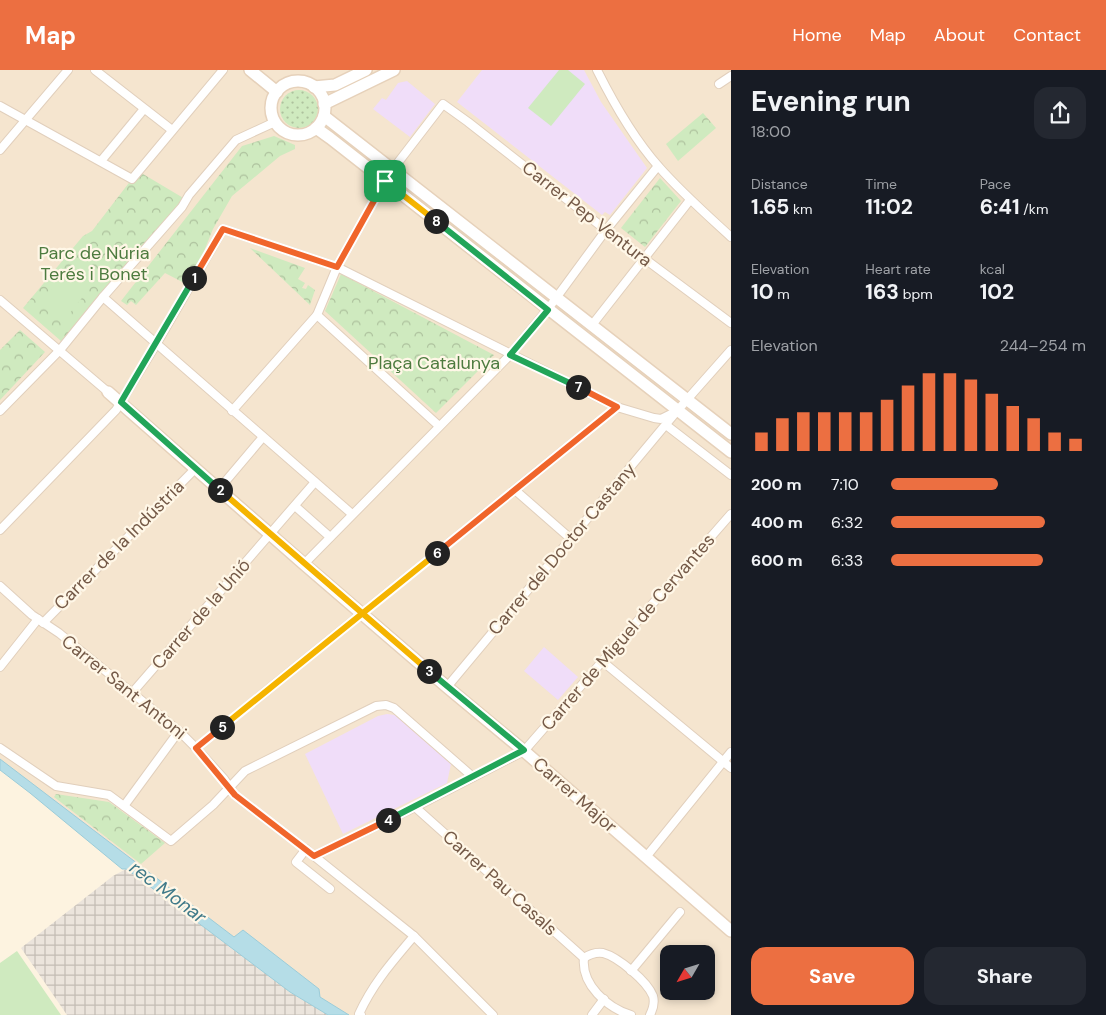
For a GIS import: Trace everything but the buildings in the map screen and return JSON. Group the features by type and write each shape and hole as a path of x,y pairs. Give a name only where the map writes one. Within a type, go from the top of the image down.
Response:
{"main road":[{"path":"250,70 277,92"},
{"path":"314,86 335,85 366,70"},
{"path":"324,104 394,70"},
{"path":"303,81 314,86 322,95 324,104 322,122 304,135 293,135 280,129 275,122 271,108 273,98 277,92 290,82 303,81"},
{"path":"324,116 731,434"},
{"path":"316,128 731,452"},
{"name":"Carrer Major","path":"108,392 122,402 304,564 447,687 524,750 731,930"}],"street":[{"path":"0,150 68,70"},
{"path":"95,70 172,130"},
{"path":"0,106 132,179 223,70"},
{"path":"597,70 622,116 658,166 690,200 731,236"},
{"path":"719,84 731,76"},
{"name":"Carrer Pep Ventura","path":"393,169 443,104 731,324"},
{"path":"101,162 144,109"},
{"path":"0,410 60,350 103,297 182,207 189,195 236,140 275,122"},
{"path":"304,564 510,355 548,310 606,230 658,166"},
{"path":"232,411 317,315 337,267 385,181"},
{"path":"592,325 690,200"},
{"path":"0,530 122,402 223,229 337,267 617,407 661,419 677,411"},
{"path":"103,297 352,514"},
{"path":"0,301 108,392"},
{"path":"317,315 439,426"},
{"name":"Carrer del Doctor Castany","path":"447,687 677,411 731,350"},
{"path":"196,748 617,407"},
{"path":"666,425 731,475"},
{"path":"219,489 263,437"},
{"name":"Carrer de la Indústria","path":"0,668 40,621 196,468"},
{"name":"Carrer de la Unió","path":"132,693 315,482"},
{"path":"514,490 570,539"},
{"path":"295,506 330,537"},
{"name":"Carrer de Miguel de Cervantes","path":"524,750 731,514"},
{"name":"Carrer Sant Antoni","path":"0,586 40,621 59,633 179,731 196,748 235,795 414,936 493,1015"},
{"path":"602,661 731,768"},
{"path":"0,748 56,786 110,795 171,842 213,805 245,771 376,706 386,705 394,708 473,777"},
{"path":"124,806 179,731"},
{"path":"330,890 296,862 310,853 415,808 524,750"},
{"path":"646,857 731,752"},
{"name":"Carrer Pau Casals","path":"415,808 584,958"},
{"path":"631,971 680,912"},
{"path":"361,1015 365,1001 376,982 414,936"},
{"path":"631,1015 618,1010 596,992 586,978 583,967 584,958 593,953 603,953 620,962 631,971 652,995 653,1009 650,1015"},
{"path":"592,1015 604,999"}],"shaded area":[{"path":"0,70 731,70 731,1015 340,1015 306,995 0,763"},
{"path":"482,70 584,70 601,102 647,168 610,215 605,212 602,215 457,102"},
{"path":"407,81 435,104 410,137 373,109 382,98 386,100 398,83"},
{"path":"544,647 578,677 558,700 524,671"},
{"path":"395,715 451,764 447,783 343,834 305,754 378,716"},
{"path":"126,869 290,992 328,1015 67,1015 21,948 113,876"}],"green space":[{"path":"559,70 568,70 585,84 551,126 528,108"},
{"path":"299,90 313,95 318,109 313,123 299,128 285,123 280,109 285,95"},
{"path":"703,113 716,128 678,161 666,144"},
{"path":"274,136 295,145 295,149 280,156 232,196 213,229 190,286 165,273 136,305 131,301 127,305 121,301 242,146"},
{"name":"Parc de Núria Terés i Bonet","path":"138,171 185,199 61,341 23,308 83,236 92,231"},
{"path":"660,178 681,201 645,247 621,228"},
{"path":"250,248 305,268 298,279 305,283 302,288 306,289 308,285 315,290 310,305"},
{"path":"72,266 93,284 62,323 39,304"},
{"name":"Plaça Catalunya","path":"341,274 494,355 436,413 325,311"},
{"path":"20,330 45,352 0,400 0,350"},
{"path":"56,794 109,802 165,843 141,864 54,797"},
{"path":"17,951 61,1015 0,1015 0,963"}],"water":[{"name":"rec Monar","path":"0,759 234,937 243,930 319,989 320,997 349,1015 328,1015 290,992 136,876 126,869 122,869 0,770"}],"route":[{"path":"385,181 337,267 223,229 121,402 304,564 362,614 447,687 524,750 415,808 314,856 235,795 196,748 362,614 617,407 510,355 548,310 385,181"}]}
